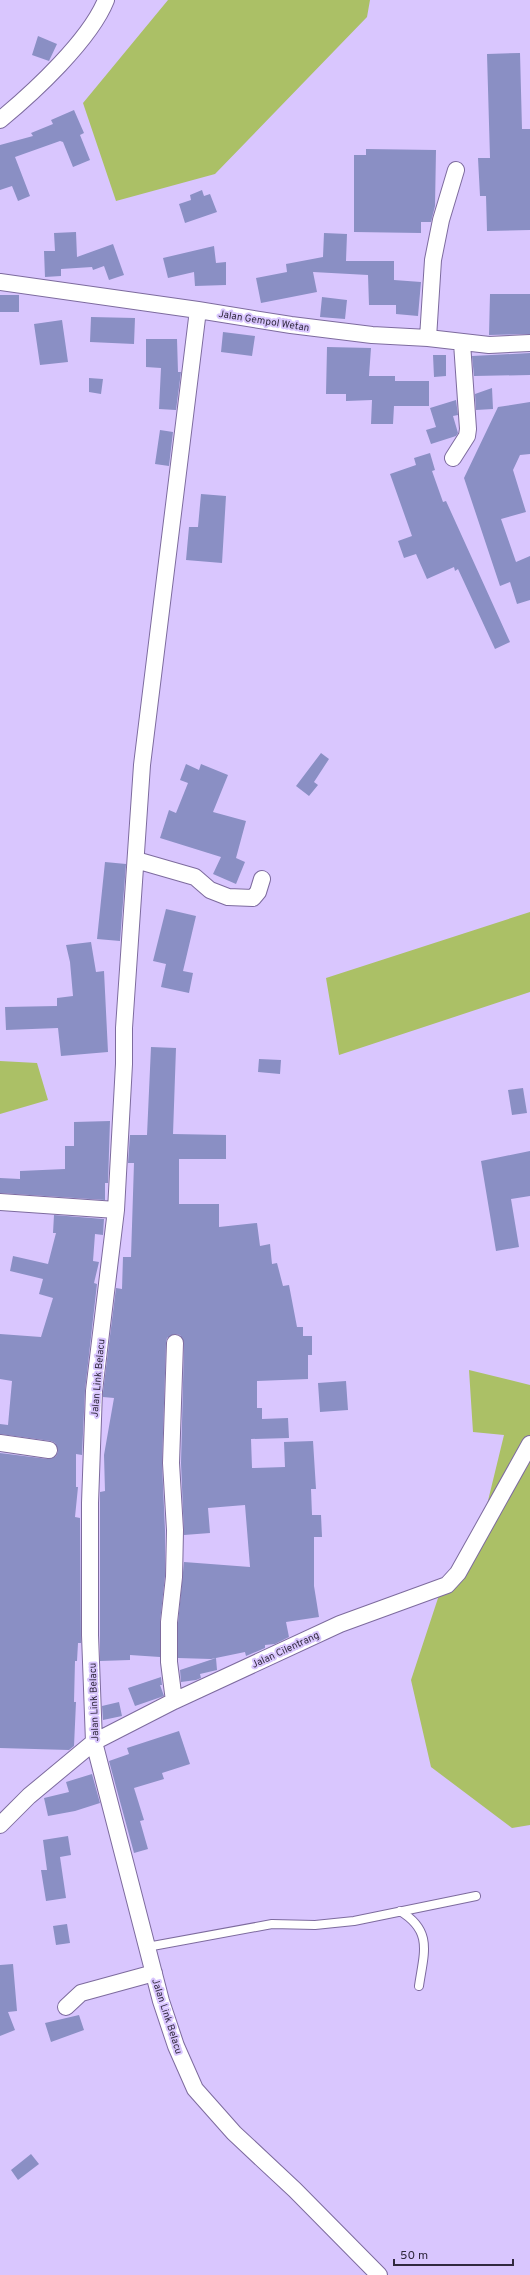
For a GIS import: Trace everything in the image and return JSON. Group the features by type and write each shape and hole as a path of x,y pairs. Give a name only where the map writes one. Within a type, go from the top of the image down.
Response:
{"street":[{"path":"0,120 66,56 100,14 106,0"},
{"path":"428,338 432,260 441,220 456,170"},
{"name":"Jalan Gempol Wetan","path":"0,282 198,310 291,326 372,335 428,338 489,345 530,343"},
{"name":"Jalan Link Belacu","path":"198,310 142,765 124,1028 124,1064 116,1210 94,1391 90,1503 90,1635 94,1742 154,1973 176,2046 195,2089 234,2133 295,2190 379,2275"},
{"path":"453,458 467,436 468,429 462,343"},
{"path":"136,860 195,877 210,890 228,897 253,898 258,892 262,879"},
{"path":"0,1202 116,1210"},
{"path":"174,1701 169,1662 169,1622 174,1569 175,1530 171,1463 175,1344"},
{"path":"0,1443 49,1450"},
{"name":"Jalan Cilentrang","path":"0,1825 29,1796 94,1742 174,1701 340,1624 447,1585 458,1573 530,1444"},
{"path":"66,2007 81,1993 154,1973"}],"lane":[{"path":"147,1947 272,1924 333,1924 476,1896"},
{"path":"400,1911 414,1920 419,1927 423,1939 424,1954 419,1986"}],"green space":[{"path":"168,0 370,0 367,17 215,174 116,201 83,103"},
{"path":"530,912 530,992 339,1055 326,978"},
{"path":"0,1061 37,1063 48,1100 0,1114"},
{"path":"469,1370 530,1385 530,1825 512,1828 431,1767 411,1680 442,1586 486,1509 504,1435 473,1432"}],"building":[{"path":"38,36 57,44 49,61 32,55"},
{"path":"520,53 522,129 530,129 530,230 487,231 486,196 480,196 478,158 490,158 487,54"},
{"path":"74,110 84,133 80,135 90,160 73,167 63,142 60,141 15,157 30,196 18,201 12,186 0,190 0,145 33,136 31,133 53,124 51,120"},
{"path":"366,149 436,150 435,206 431,222 421,222 421,233 354,232 354,155 366,155"},
{"path":"202,190 204,196 210,194 217,212 185,223 179,204 191,200 190,195"},
{"path":"76,232 77,257 113,244 124,275 109,280 104,266 93,270 92,267 61,269 61,276 45,277 44,251 55,251 54,233"},
{"path":"324,233 347,234 346,261 394,261 394,280 421,282 418,316 396,314 396,305 369,305 368,275 313,272 317,292 261,303 256,278 287,272 286,264 323,257"},
{"path":"214,246 216,263 226,262 226,285 195,286 194,272 168,278 163,258"},
{"path":"490,294 530,294 530,334 489,335"},
{"path":"0,295 19,295 19,312 0,312"},
{"path":"322,297 347,300 345,319 320,317"},
{"path":"91,317 135,318 134,344 90,342"},
{"path":"62,320 68,362 40,365 34,324"},
{"path":"223,332 255,336 252,356 221,352"},
{"path":"146,339 177,339 178,372 181,372 176,410 159,409 161,368 146,367"},
{"path":"327,347 371,348 369,376 395,376 395,381 429,381 429,406 394,406 393,424 371,424 372,400 346,401 346,394 326,394"},
{"path":"530,353 530,375 474,376 472,356"},
{"path":"433,355 446,355 446,376 434,377"},
{"path":"89,378 103,379 101,394 89,392"},
{"path":"492,388 493,409 476,410 475,394"},
{"path":"456,400 458,415 453,416 458,433 456,436 431,444 426,430 436,427 430,408"},
{"path":"530,402 530,454 520,455 513,470 526,512 501,519 516,562 530,556 530,600 517,604 510,582 500,586 464,478 498,407"},
{"path":"160,430 173,432 169,466 155,464"},
{"path":"430,453 435,470 432,471 443,502 446,501 510,642 495,649 458,569 455,571 454,567 427,579 416,554 404,558 398,541 412,536 390,474 416,465 414,458"},
{"path":"201,494 226,496 222,563 186,560 189,527 198,527"},
{"path":"321,753 329,759 314,782 318,785 309,796 296,786"},
{"path":"186,764 199,770 201,764 228,775 213,812 246,821 236,858 245,862 236,884 213,874 221,857 160,838 169,810 176,813 188,783 180,780"},
{"path":"105,862 126,864 120,941 97,939"},
{"path":"166,909 196,916 183,971 193,973 189,993 161,987 166,964 153,961"},
{"path":"91,942 96,972 104,971 108,1052 61,1056 58,1028 6,1030 5,1007 57,1006 57,998 73,996 70,962 66,945"},
{"path":"151,1047 176,1048 173,1134 226,1135 226,1159 179,1159 179,1204 219,1204 219,1227 257,1223 260,1246 270,1244 272,1264 277,1263 283,1286 289,1285 297,1327 303,1327 303,1336 312,1336 312,1355 308,1355 308,1379 257,1381 257,1408 262,1408 262,1419 288,1418 289,1438 251,1439 252,1468 285,1467 284,1442 313,1441 316,1489 311,1489 312,1515 321,1515 322,1537 314,1537 314,1586 319,1617 286,1622 289,1637 275,1644 265,1645 265,1648 246,1656 245,1652 211,1659 178,1658 178,1623 184,1562 250,1567 245,1505 208,1508 210,1533 184,1535 181,1463 184,1343 180,1335 175,1334 167,1338 166,1343 162,1463 165,1530 165,1576 160,1622 160,1657 130,1655 130,1660 100,1661 100,1492 105,1491 104,1455 114,1398 103,1397 103,1392 116,1288 122,1289 123,1257 131,1257 134,1163 128,1163 130,1135 147,1135"},
{"path":"259,1059 281,1060 280,1074 258,1072"},
{"path":"523,1088 527,1113 512,1115 508,1090"},
{"path":"110,1121 108,1183 105,1183 105,1200 0,1193 0,1178 20,1179 20,1171 65,1169 65,1146 74,1146 74,1122"},
{"path":"530,1151 530,1196 511,1199 519,1247 496,1251 481,1161"},
{"path":"54,1215 104,1219 103,1235 95,1234 93,1261 99,1262 94,1283 97,1284 85,1390 82,1455 76,1454 76,1487 78,1487 75,1517 80,1518 81,1643 78,1643 77,1661 75,1661 74,1702 76,1702 74,1746 69,1750 0,1748 0,1453 48,1459 56,1456 58,1451 55,1443 51,1441 0,1434 0,1424 8,1425 12,1381 0,1379 0,1334 41,1337 53,1298 39,1294 43,1279 10,1271 13,1256 48,1264 56,1233 53,1233"},
{"path":"346,1381 348,1410 320,1412 318,1383"},
{"path":"216,1658 217,1670 200,1674 201,1678 196,1680 181,1682 180,1670"},
{"path":"161,1677 162,1685 160,1685 164,1696 135,1706 128,1688"},
{"path":"119,1702 122,1716 103,1720 102,1706"},
{"path":"179,1731 190,1764 162,1773 164,1779 134,1788 144,1820 140,1821 148,1849 134,1853 109,1761 129,1754 127,1748"},
{"path":"92,1774 100,1803 75,1811 48,1816 44,1798 69,1792 66,1782"},
{"path":"68,1836 71,1855 60,1857 66,1898 46,1901 41,1870 47,1870 43,1840"},
{"path":"67,1924 70,1943 56,1945 53,1926"},
{"path":"13,1964 17,2011 8,2012 15,2030 0,2036 0,1965"},
{"path":"79,2015 84,2030 51,2042 45,2023"},
{"path":"31,2154 39,2164 18,2180 11,2170"}]}
